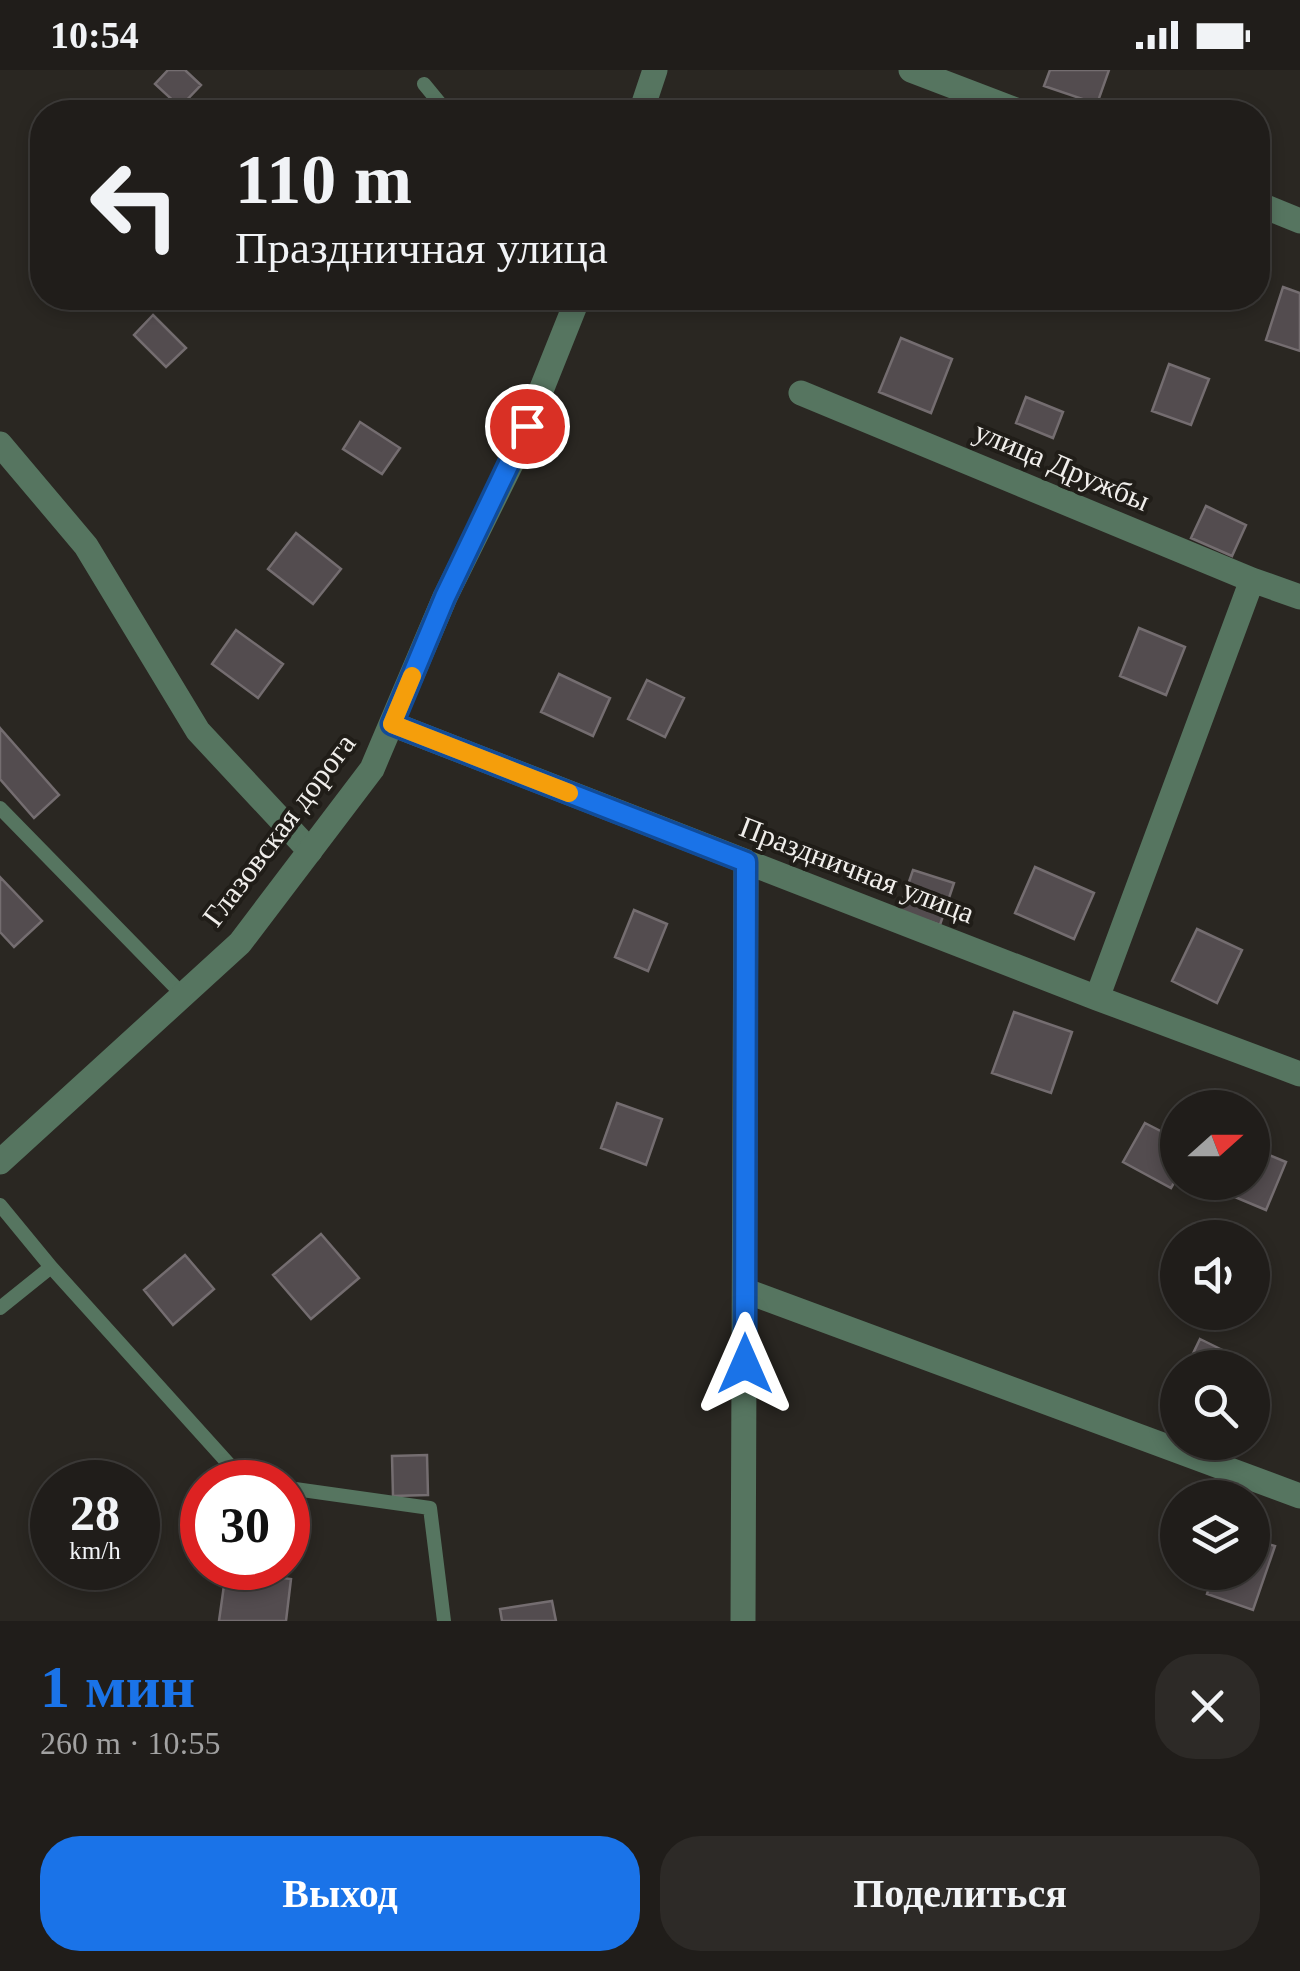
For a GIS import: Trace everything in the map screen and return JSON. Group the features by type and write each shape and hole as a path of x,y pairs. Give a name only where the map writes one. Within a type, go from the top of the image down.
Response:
{"street":[{"path":"645,100 655,70"},
{"path":"911,70 990,100"},
{"path":"1270,209 1300,221"},
{"name":"Глазовская дорога","path":"0,1162 240,943 372,768 445,597 514,458 573,310"},
{"name":"улица Дружбы","path":"800,393 1300,597"},
{"path":"0,444 86,546 198,731 310,851"},
{"path":"1098,998 1252,580"},
{"name":"Праздничная улица","path":"392,724 1300,1074"},
{"path":"744,1621 746,862"},
{"path":"746,1290 1300,1496"}],"lane":[{"path":"424,84 437,100"},
{"path":"0,808 183,995"},
{"path":"0,1205 50,1267 225,1460"},
{"path":"0,1308 50,1267"},
{"path":"310,1491 430,1508 444,1621"}],"building":[{"path":"168,70 185,70 201,85 187,100 172,100 155,84"},
{"path":"1050,70 1109,70 1098,100 1085,100 1044,86"},
{"path":"1283,287 1300,293 1300,351 1266,340"},
{"path":"153,315 186,348 166,367 134,335"},
{"path":"901,338 952,359 931,413 879,392"},
{"path":"1169,364 1209,379 1191,425 1152,411"},
{"path":"1026,397 1063,412 1053,438 1016,423"},
{"path":"360,422 400,448 382,474 343,449"},
{"path":"1206,506 1246,525 1232,556 1191,538"},
{"path":"296,533 341,569 313,604 268,569"},
{"path":"1139,628 1185,647 1166,695 1120,676"},
{"path":"236,630 283,664 258,698 212,664"},
{"path":"559,674 610,698 593,736 541,712"},
{"path":"647,680 684,698 665,737 628,719"},
{"path":"0,728 59,795 34,818 0,779"},
{"path":"1035,867 1094,893 1074,939 1015,913"},
{"path":"913,870 954,883 940,925 899,911"},
{"path":"0,877 42,921 14,947 0,932"},
{"path":"634,910 667,924 648,971 615,957"},
{"path":"1197,929 1242,950 1217,1003 1172,981"},
{"path":"1014,1012 1072,1032 1051,1093 992,1073"},
{"path":"617,1103 662,1119 646,1165 601,1148"},
{"path":"1145,1123 1160,1131 1160,1182 1123,1162"},
{"path":"1270,1155 1286,1162 1266,1210 1242,1200 1270,1200"},
{"path":"321,1234 359,1278 311,1319 273,1275"},
{"path":"185,1255 214,1289 173,1325 144,1290"},
{"path":"1200,1339 1222,1350 1195,1350"},
{"path":"427,1455 428,1495 393,1496 392,1456"},
{"path":"223,1590 290,1590 286,1621 219,1621"},
{"path":"1208,1590 1260,1590 1253,1610 1207,1594"},
{"path":"552,1601 556,1621 502,1621 500,1609"}],"slow traffic":[{"path":"412,676 392,724 569,793"}],"route":[{"path":"527,426 445,597 392,724 746,862 745,1364"}]}
